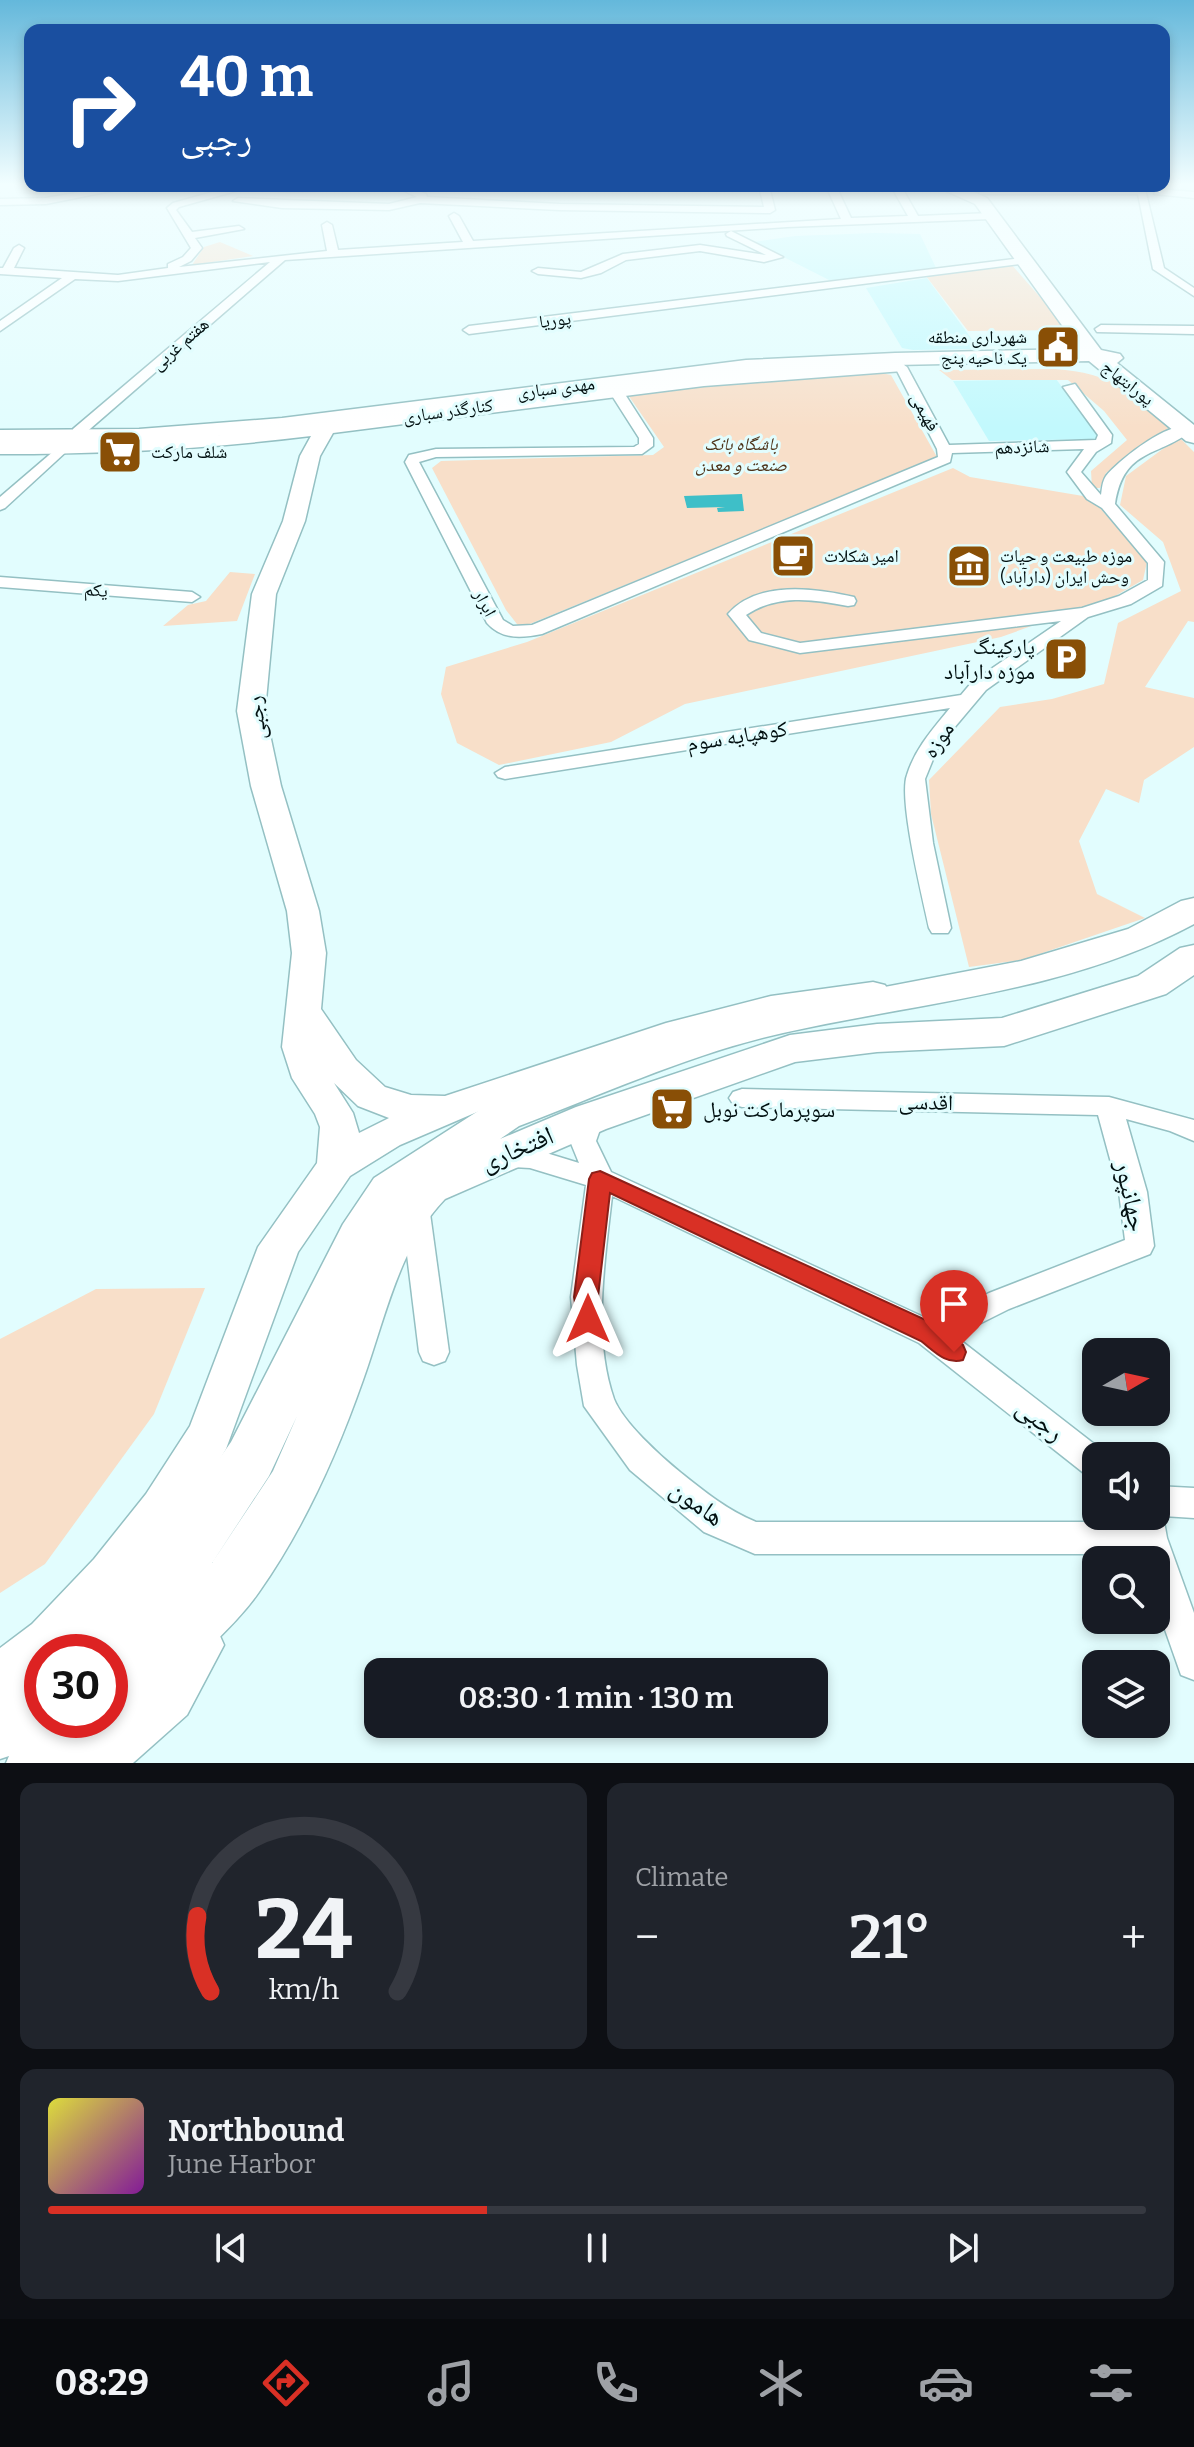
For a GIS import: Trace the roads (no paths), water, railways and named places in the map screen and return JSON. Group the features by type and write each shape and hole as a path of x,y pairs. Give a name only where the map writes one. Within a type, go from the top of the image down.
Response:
{"main road":[{"name":"پورابتهاج","path":"1034,264 1103,359"},
{"name":"پورابتهاج","path":"1035,264 1101,329 1143,386 1191,429"},
{"path":"1082,312 1103,359 1143,386"},
{"path":"0,440 270,431 479,402 742,371 1103,359"},
{"path":"1037,365 1103,359"},
{"path":"976,362 1099,372 1143,386"},
{"name":"کنارگذر سباری","path":"70,440 221,441 616,391 896,364"},
{"name":"رجبی","path":"324,430 310,456 294,521 264,594 251,711 266,786 303,911 309,953 301,1061 327,1099 342,1129 342,1145 336,1166"},
{"name":"افتخاری","path":"114,1634 179,1564 250,1459 359,1237 390,1190 504,1115 694,1044 780,1020 1025,973 1141,937 1194,909"},
{"name":"افتخاری","path":"128,1687 238,1575 293,1486 337,1383 373,1279 414,1202 429,1187 591,1118 790,1049 877,1038 1004,1032 1152,985 1194,957"},
{"path":"1025,973 1021,992 1028,1004 1057,1016"},
{"path":"0,1680 50,1642 112,1576 163,1510 210,1435 279,1247 336,1166 386,1135 464,1103 666,1035 771,1008 839,996 949,986"},
{"path":"305,1012 349,1076 373,1099 395,1109 412,1111 464,1103"},
{"path":"92,1763 168,1696 238,1575"},
{"path":"0,1729 24,1711"},
{"path":"37,1763 67,1738"}],"street":[{"path":"141,276 173,264"},
{"path":"4,271 71,277 141,276 209,264"},
{"name":"هفتم غربی","path":"0,505 70,440 274,264"},
{"path":"538,271 581,275 607,264"},
{"name":"پوریا","path":"469,330 997,264"},
{"path":"1158,264 1159,269 1194,293"},
{"path":"0,327 71,277"},
{"path":"1101,329 1194,330"},
{"name":"فهیمی","path":"896,364 945,454"},
{"path":"1070,387 1105,435 1106,440 1099,444"},
{"name":"ابرار","path":"616,391 646,438 646,446 637,451 436,453 414,458 412,462 496,623 503,629 515,633 536,630 945,454"},
{"path":"848,601 811,593 769,597 755,599 737,614 745,631 765,642 800,648 1084,613 1125,600 1156,582 1156,562 1107,505 1111,480 1142,449 1191,429"},
{"name":"شانزدهم","path":"945,454 1099,444"},
{"name":"شانزدهم","path":"1099,444 1082,459 1074,472 1092,496 1107,505"},
{"name":"یکم","path":"0,582 192,597"},
{"name":"موزه","path":"940,928 922,843 915,779 929,746 979,686 1084,613"},
{"name":"کوهپایه سوم","path":"505,773 968,700"},
{"name":"اقدسی","path":"742,1098 1109,1106"},
{"path":"1109,1106 1178,1123 1194,1131"},
{"name":"جهانپور","path":"930,1334 999,1301 1140,1246 1133,1192 1109,1106"},
{"path":"591,1118 583,1141 600,1179"},
{"name":"رجبی","path":"490,1159 530,1158 600,1179 930,1334 1082,1453"},
{"name":"هامون","path":"600,1179 586,1297 592,1365 600,1406 641,1460 716,1521 755,1538 1082,1529"},
{"path":"414,1202 434,1352"},
{"path":"1170,1502 1194,1503"},
{"path":"1149,1530 1194,1662"}],"water":[{"path":"742,494 744,511 718,512 717,508 725,507 687,508 684,496"}],"place":[{"name":"شهرداری منطقه یک ناحیه پنج","path":"1058,347"},
{"name":"شلف مارکت","path":"120,452"},
{"name":"امیر شکلات","path":"793,556"},
{"name":"موزه طبیعت و حیات وحش ایران (دارآباد)","path":"969,566"},
{"name":"پارکینگ موزه دارآباد","path":"1066,659"},
{"name":"سوپرمارکت نوبل","path":"672,1109"}],"park label":[{"name":"باشگاه بانک صنعت و معدن","path":"741,454"}]}
